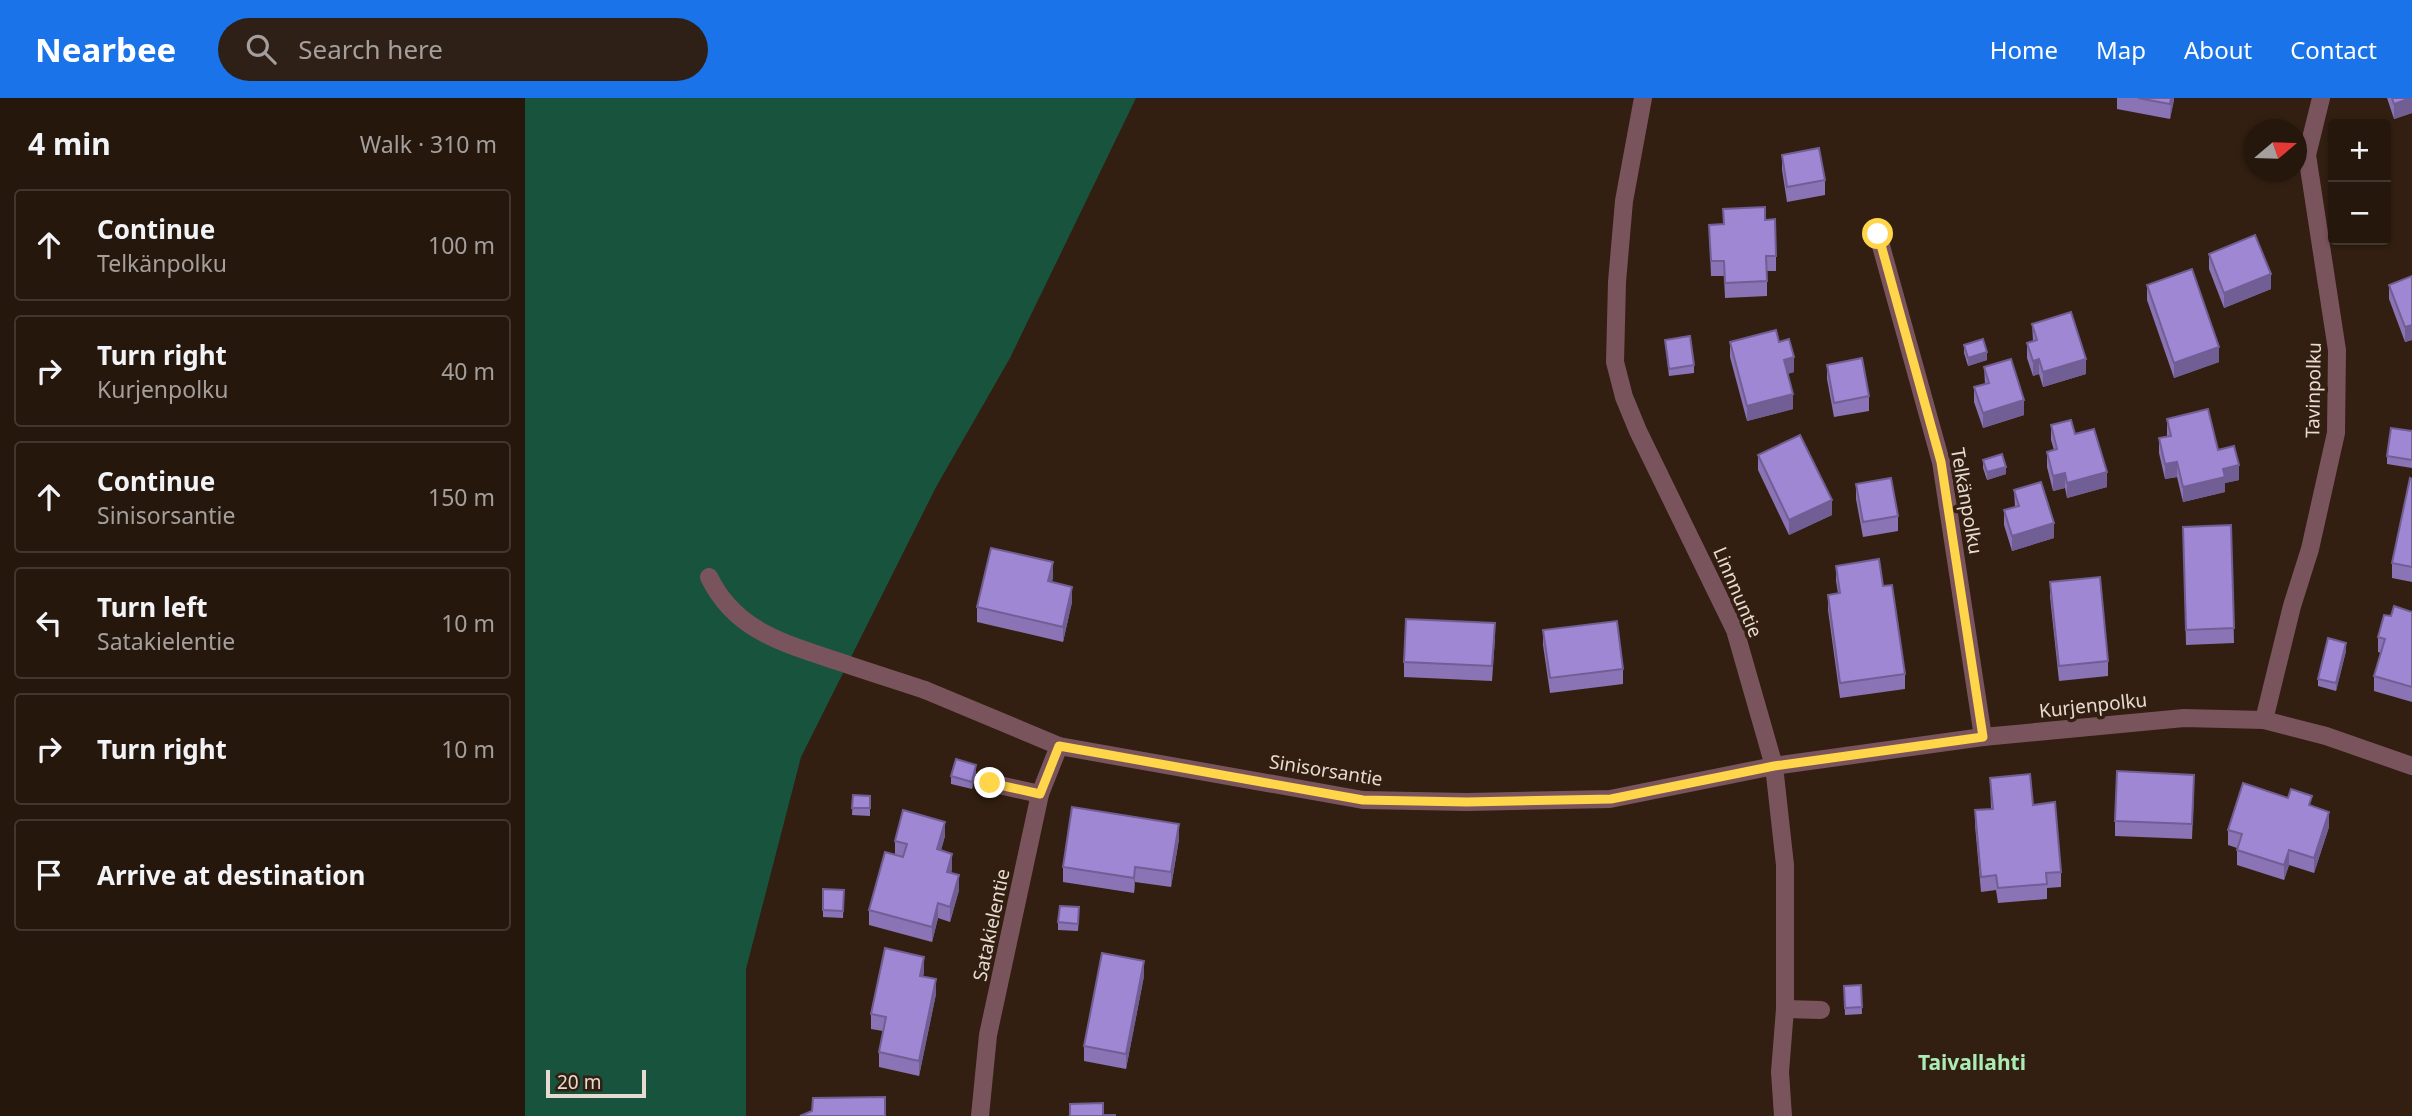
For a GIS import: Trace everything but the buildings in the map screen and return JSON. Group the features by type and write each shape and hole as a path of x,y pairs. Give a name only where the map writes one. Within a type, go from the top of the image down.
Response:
{"street":[{"name":"Linnnuntie","path":"1643,98 1624,201 1617,282 1615,362 1624,397 1638,432 1735,630 1774,766 1785,865 1785,1009 1780,1072 1783,1116"},
{"name":"Tavinpolku","path":"2264,720 2310,549 2336,433 2337,350 2307,155 2321,98"},
{"name":"Telkänpolku","path":"1878,234 1941,462 1983,737"},
{"name":"Sinisorsantie","path":"709,577 718,596 758,631 781,642 925,690 1059,746 1363,800 1467,802 1611,799 1774,766"},
{"name":"Kurjenpolku","path":"1774,766 1983,737 2184,718 2264,720 2326,736 2412,766"},
{"name":"Satakielentie","path":"980,1116 988,1035 1040,794 1059,746"},
{"path":"990,783 1040,794"},
{"path":"1785,1009 1821,1010"}],"green space":[{"path":"525,98 1136,98 1010,358 936,487 801,757 746,969 746,1116 525,1116"}],"district":[{"name":"Taivallahti","path":"1972,1063"}],"route":[{"path":"990,783 1040,794 1059,746 1363,800 1467,802 1611,799 1774,766 1983,737 1941,462 1878,234"}]}
